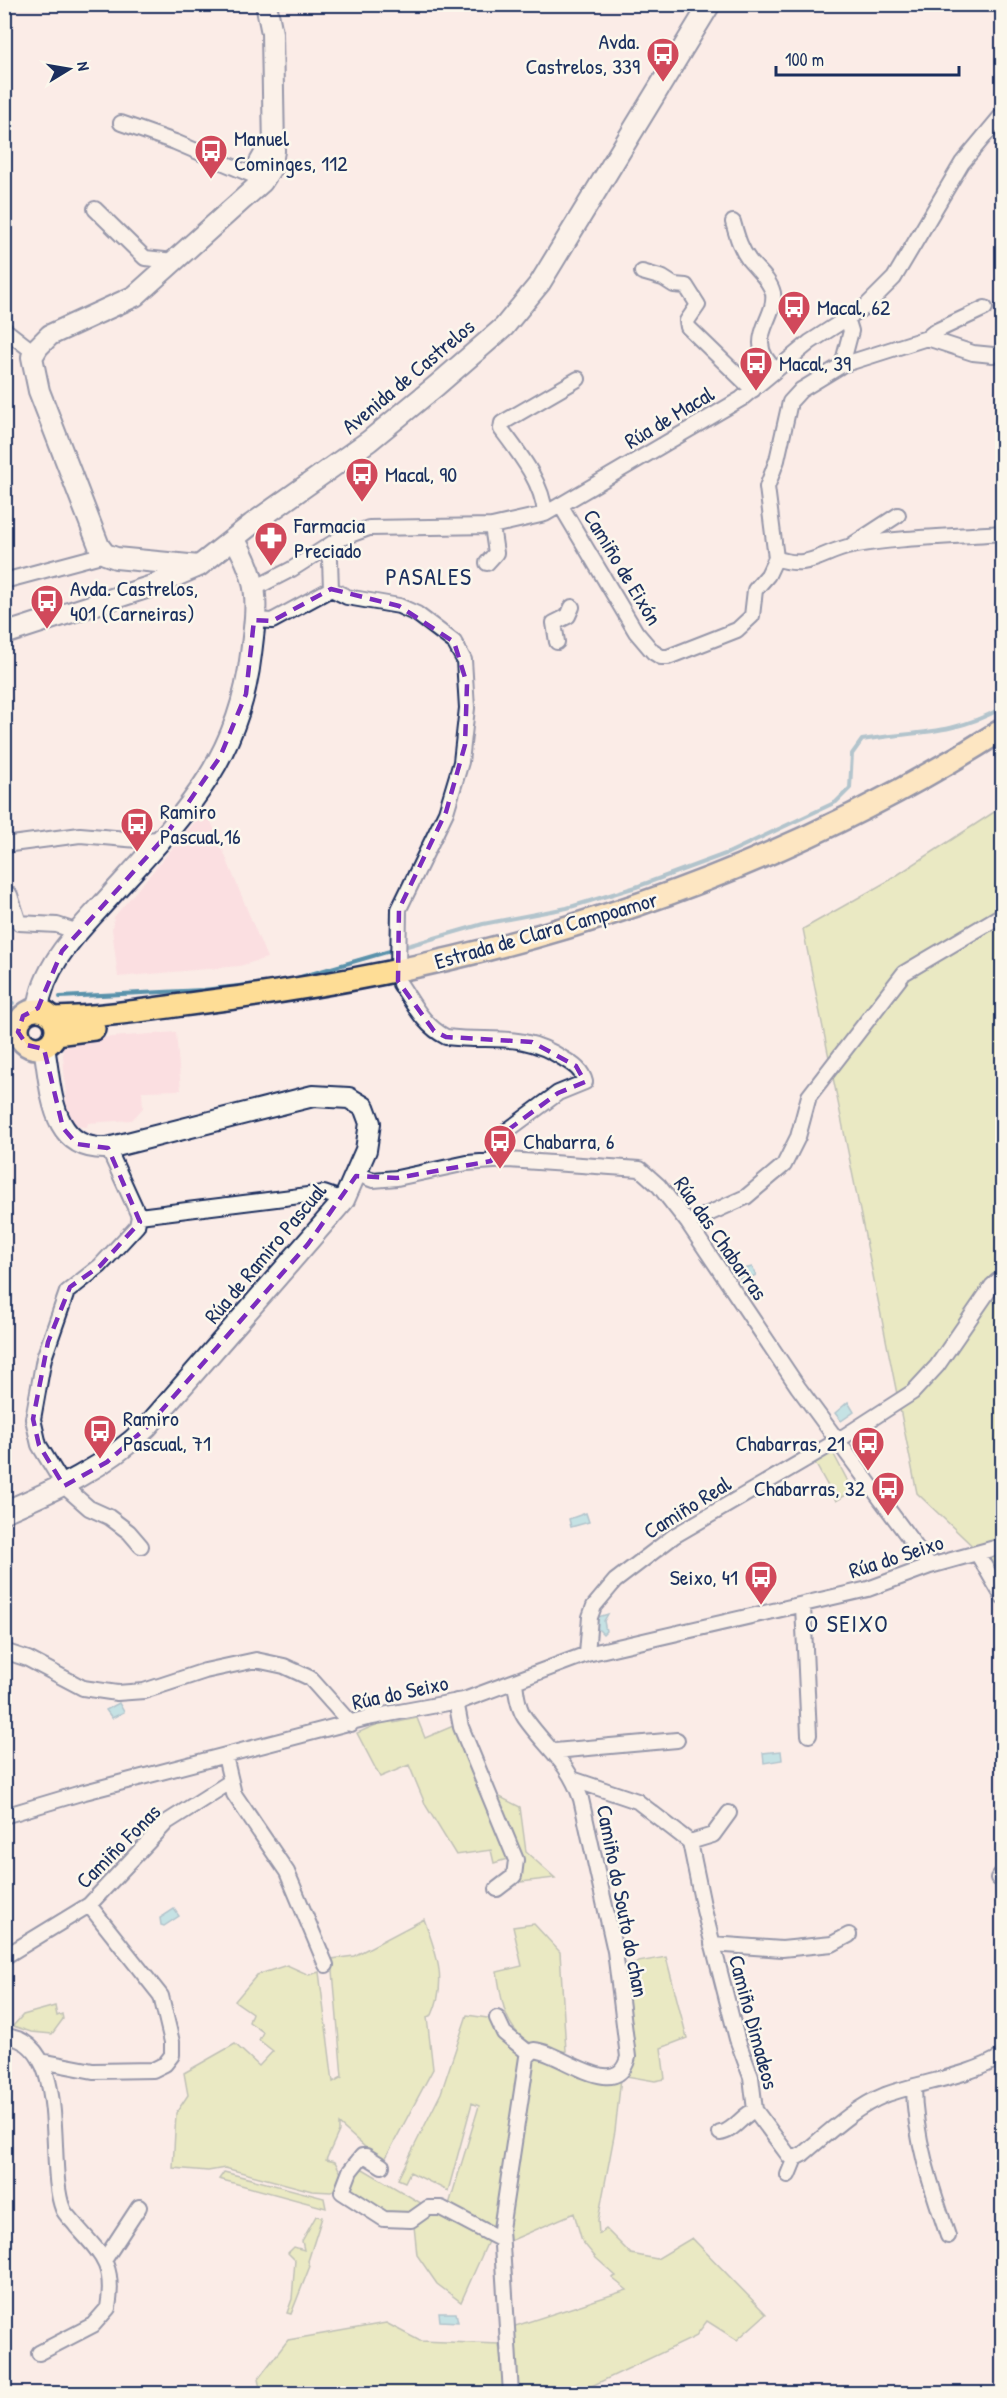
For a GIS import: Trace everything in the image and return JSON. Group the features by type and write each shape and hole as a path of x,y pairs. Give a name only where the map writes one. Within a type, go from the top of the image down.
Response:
{"main road":[{"name":"Estrada de Clara Campoamor","path":"48,1027 32,1048 13,1032 27,1012 48,1027 255,1009 556,932 643,904 716,876 819,831 915,782 1002,730"},
{"name":"Estrada de Clara Campoamor","path":"399,971 571,942 722,888 854,829 1002,745"}],"street":[{"path":"105,554 99,546 39,391 33,370 35,353 51,335 129,300 262,182 271,168 274,142 272,33 266,4"},
{"name":"Avenida de Castrelos","path":"4,634 152,586 199,566 235,540 252,524 369,441 463,364 518,312 540,283 710,4"},
{"name":"Rúa de Macal","path":"255,588 339,539 369,528 492,526 545,514 753,390 776,370 882,292 894,278 962,163 1002,115"},
{"path":"121,123 176,142 250,174 267,144 274,142"},
{"path":"95,209 145,258 174,261"},
{"path":"733,222 741,247 771,287 772,308 760,334 768,360 776,370"},
{"path":"642,272 663,278 674,285 686,286 698,305 687,321 688,327 753,390"},
{"path":"898,515 850,546 809,562 795,563 776,558 766,487 781,445 786,412 801,390 842,365 927,338 934,332 984,308"},
{"path":"842,365 851,331 847,318"},
{"path":"4,329 35,353"},
{"path":"927,338 973,353 993,355"},
{"path":"545,514 540,493 527,466 501,429 502,423 579,379"},
{"name":"Camiño de Eixón","path":"561,506 636,632 653,652 661,657 668,657 737,630 752,616 755,590 768,575 776,558"},
{"path":"487,563 496,553 492,526"},
{"path":"850,546 1001,533"},
{"name":"Rúa de Ramiro Pascual","path":"4,1512 64,1486 107,1462 147,1427 344,1200 366,1150 370,1123 364,1107 340,1095 313,1096 264,1106 108,1148 87,1148 77,1144 63,1128 54,1104 48,1027 51,969 78,932 163,839 207,780 236,725 247,686 255,588 252,574 235,540"},
{"path":"325,548 330,560 331,589"},
{"path":"4,580 46,572 105,554 126,559 199,566"},
{"path":"254,620 272,621 331,589"},
{"path":"331,589 348,597 399,606 417,614 454,642 464,660 467,708 461,762 446,812 399,909 399,971 424,1020 434,1031 446,1037 532,1042 559,1055 583,1074 585,1082 558,1093 508,1130 492,1161"},
{"path":"557,642 554,623 568,616 572,607"},
{"path":"4,845 80,835 138,840 163,839"},
{"path":"4,893 10,896 19,923 57,925 78,932"},
{"path":"688,1223 746,1197 784,1165 798,1137 809,1096 904,973 1002,915"},
{"path":"108,1148 139,1216 137,1226 100,1266 70,1287 48,1342 33,1419 39,1444 64,1486 89,1508 109,1517 129,1532 141,1546"},
{"name":"Rúa das Chabarras","path":"357,1174 373,1179 396,1178 508,1160 640,1169 659,1186 688,1223 798,1387 930,1566"},
{"path":"139,1216 324,1193 344,1200"},
{"name":"Camiño Real","path":"587,1654 590,1617 594,1606 615,1581 674,1536 837,1441 913,1392 937,1366 992,1286 1002,1277"},
{"name":"Rúa do Seixo","path":"4,1816 81,1793 225,1756 351,1724 456,1701 587,1654 868,1589 930,1566 1002,1546"},
{"path":"977,1553 1002,1596"},
{"path":"802,1606 809,1735"},
{"path":"4,1651 28,1659 83,1688 117,1693 144,1691 205,1671 256,1660 284,1666 310,1678 351,1724"},
{"name":"Camiño do Souto do chan","path":"515,1681 524,1716 555,1751 575,1780 615,1951 628,2057 624,2069 615,2076 596,2075 545,2051 534,2050 530,2054"},
{"path":"456,1701 465,1737 516,1860 514,1876 497,1889"},
{"path":"555,1751 563,1748 616,1748 677,1740"},
{"path":"225,1756 234,1794 287,1872 326,1965"},
{"path":"575,1780 636,1802 690,1842 713,1835 729,1813"},
{"name":"Camiño Fonas","path":"4,1957 89,1905 167,1822 230,1782"},
{"name":"Camiño Dimadeos","path":"690,1842 736,2039 751,2077 755,2110 775,2141 789,2156 795,2158"},
{"path":"41,2061 93,2071 153,2070 165,2064 172,2055 172,2042 161,1996 89,1905"},
{"name":"Camiño Dimadeos","path":"712,1944 782,1949 832,1944 849,1935"},
{"path":"497,2018 504,2033 530,2054 525,2070 500,2239 511,2394"},
{"path":"4,2036 15,2037 30,2045 41,2061 52,2092 59,2193 64,2211 105,2259 109,2274 108,2308 93,2325 39,2353"},
{"path":"788,2175 795,2158 868,2103 914,2086 966,2073 1002,2056"},
{"path":"914,2086 921,2141 948,2236"},
{"name":"Camiño Dimadeos","path":"720,2133 726,2133 746,2114 755,2110"},
{"path":"382,2166 362,2156 350,2171 342,2192 384,2219 410,2221 428,2208 441,2208 500,2239"},
{"path":"105,2259 140,2206"}],"highlighted area":[{"path":"331,589 399,606 454,642 467,684 465,745 446,812 399,909 398,981 434,1031 446,1037 532,1042 576,1066 585,1082 558,1093 508,1130 491,1161 397,1178 356,1176 308,1244 147,1427 107,1462 64,1486 39,1445 33,1419 48,1342 70,1287 100,1266 140,1222 108,1148 77,1144 63,1128 44,1049 27,1045 18,1032 23,1016 38,1008 62,951 163,839 220,757 246,694 254,620 272,621"}],"shaded area":[{"path":"206,809 267,958 239,966 118,977 112,929 114,917"},
{"path":"176,1032 181,1090 142,1091 143,1108 132,1120 88,1123 87,1127 68,1126 62,1041"}],"green space":[{"path":"1002,807 1002,1592 986,1559 917,1493 803,929 888,881"},
{"path":"832,1451 853,1491 836,1501 814,1461"},
{"path":"392,1718 394,1723 417,1718 425,1738 458,1724 494,1794 520,1807 526,1852 555,1878 521,1882 507,1859 494,1863 491,1850 456,1855 426,1806 409,1765 380,1777 357,1733"},
{"path":"424,1919 436,1955 440,1978 437,2002 432,2015 427,2017 433,2069 383,2163 339,2124 339,2131 326,2160 335,2162 342,2175 336,2188 331,2192 312,2191 225,2168 208,2171 173,2168 176,2113 188,2095 184,2073 235,2044 259,2066 273,2051 259,2040 263,2032 249,2022 252,2013 235,2001 257,1975 287,1965 309,1975 319,1972 333,2082 342,2077 332,1959 354,1956"},
{"path":"534,1924 560,1952 566,2051 534,2045 523,2038 509,2021 505,2010 497,1972 522,1966 513,1927"},
{"path":"666,1957 687,2038 661,2048 665,2079 655,2081 626,2076 630,2067 621,1965"},
{"path":"55,2006 57,2016 62,2014 63,2019 52,2034 31,2032 13,2026 23,2015"},
{"path":"467,2015 494,2019 525,2055 499,2224 494,2228 487,2228 448,2208 479,2106 472,2103 448,2191 410,2172 405,2182 398,2179 441,2093"},
{"path":"542,2054 621,2078 615,2131 598,2220 599,2234 606,2229 631,2254 657,2259 692,2238 766,2314 737,2340 707,2321 695,2337 577,2393 514,2393 509,2328 627,2290 612,2278 616,2276 596,2258 582,2241 574,2213 503,2244 531,2056"},
{"path":"356,2165 426,2206 396,2218 348,2194"},
{"path":"224,2172 324,2198 326,2208 219,2179"},
{"path":"430,2210 490,2237 461,2302 437,2284 417,2255 414,2226"},
{"path":"316,2216 322,2217 308,2261 310,2266 291,2314 287,2313 292,2299 295,2260 288,2253 294,2247 304,2250 302,2241"},
{"path":"386,2323 420,2341 499,2344 505,2393 261,2393 258,2379 288,2340"}],"water":[{"path":"752,1267 756,1275 741,1281 737,1271"},
{"path":"848,1402 854,1412 841,1421 835,1413"},
{"path":"586,1513 589,1522 571,1527 569,1519"},
{"path":"608,1614 604,1621 606,1631 603,1634 596,1627 598,1617"},
{"path":"119,1703 124,1712 112,1718 106,1710"},
{"path":"781,1751 782,1760 764,1763 763,1753"},
{"path":"174,1909 179,1916 164,1926 161,1925 160,1918"},
{"path":"439,2313 456,2313 458,2322 440,2321"}],"waterway":[{"path":"297,978 483,924 567,908 636,887 728,853 836,802 850,788 852,754 862,740 950,728 966,724 1002,708"},
{"path":"60,997 203,990 265,983"},
{"path":"4,1004 13,1003"}],"place":[{"name":"Avda. Castrelos, 339","path":"663,83"},
{"name":"Manuel Cominges, 112","path":"211,180"},
{"name":"Macal, 62","path":"794,336"},
{"name":"Macal, 39","path":"756,392"},
{"name":"Macal, 90","path":"362,503"},
{"name":"Farmacia Preciado","path":"271,567"},
{"name":"Avda. Castrelos, 401 (Carneiras)","path":"47,630"},
{"name":"Ramiro Pascual,16","path":"137,853"},
{"name":"Chabarra, 6","path":"500,1170"},
{"name":"Ramiro Pascual, 71","path":"100,1460"},
{"name":"Chabarras, 21","path":"868,1472"},
{"name":"Chabarras, 32","path":"888,1517"},
{"name":"Seixo, 41","path":"761,1606"}],"district":[{"name":"PASALES","path":"429,576"},
{"name":"O SEIXO","path":"847,1623"}]}
